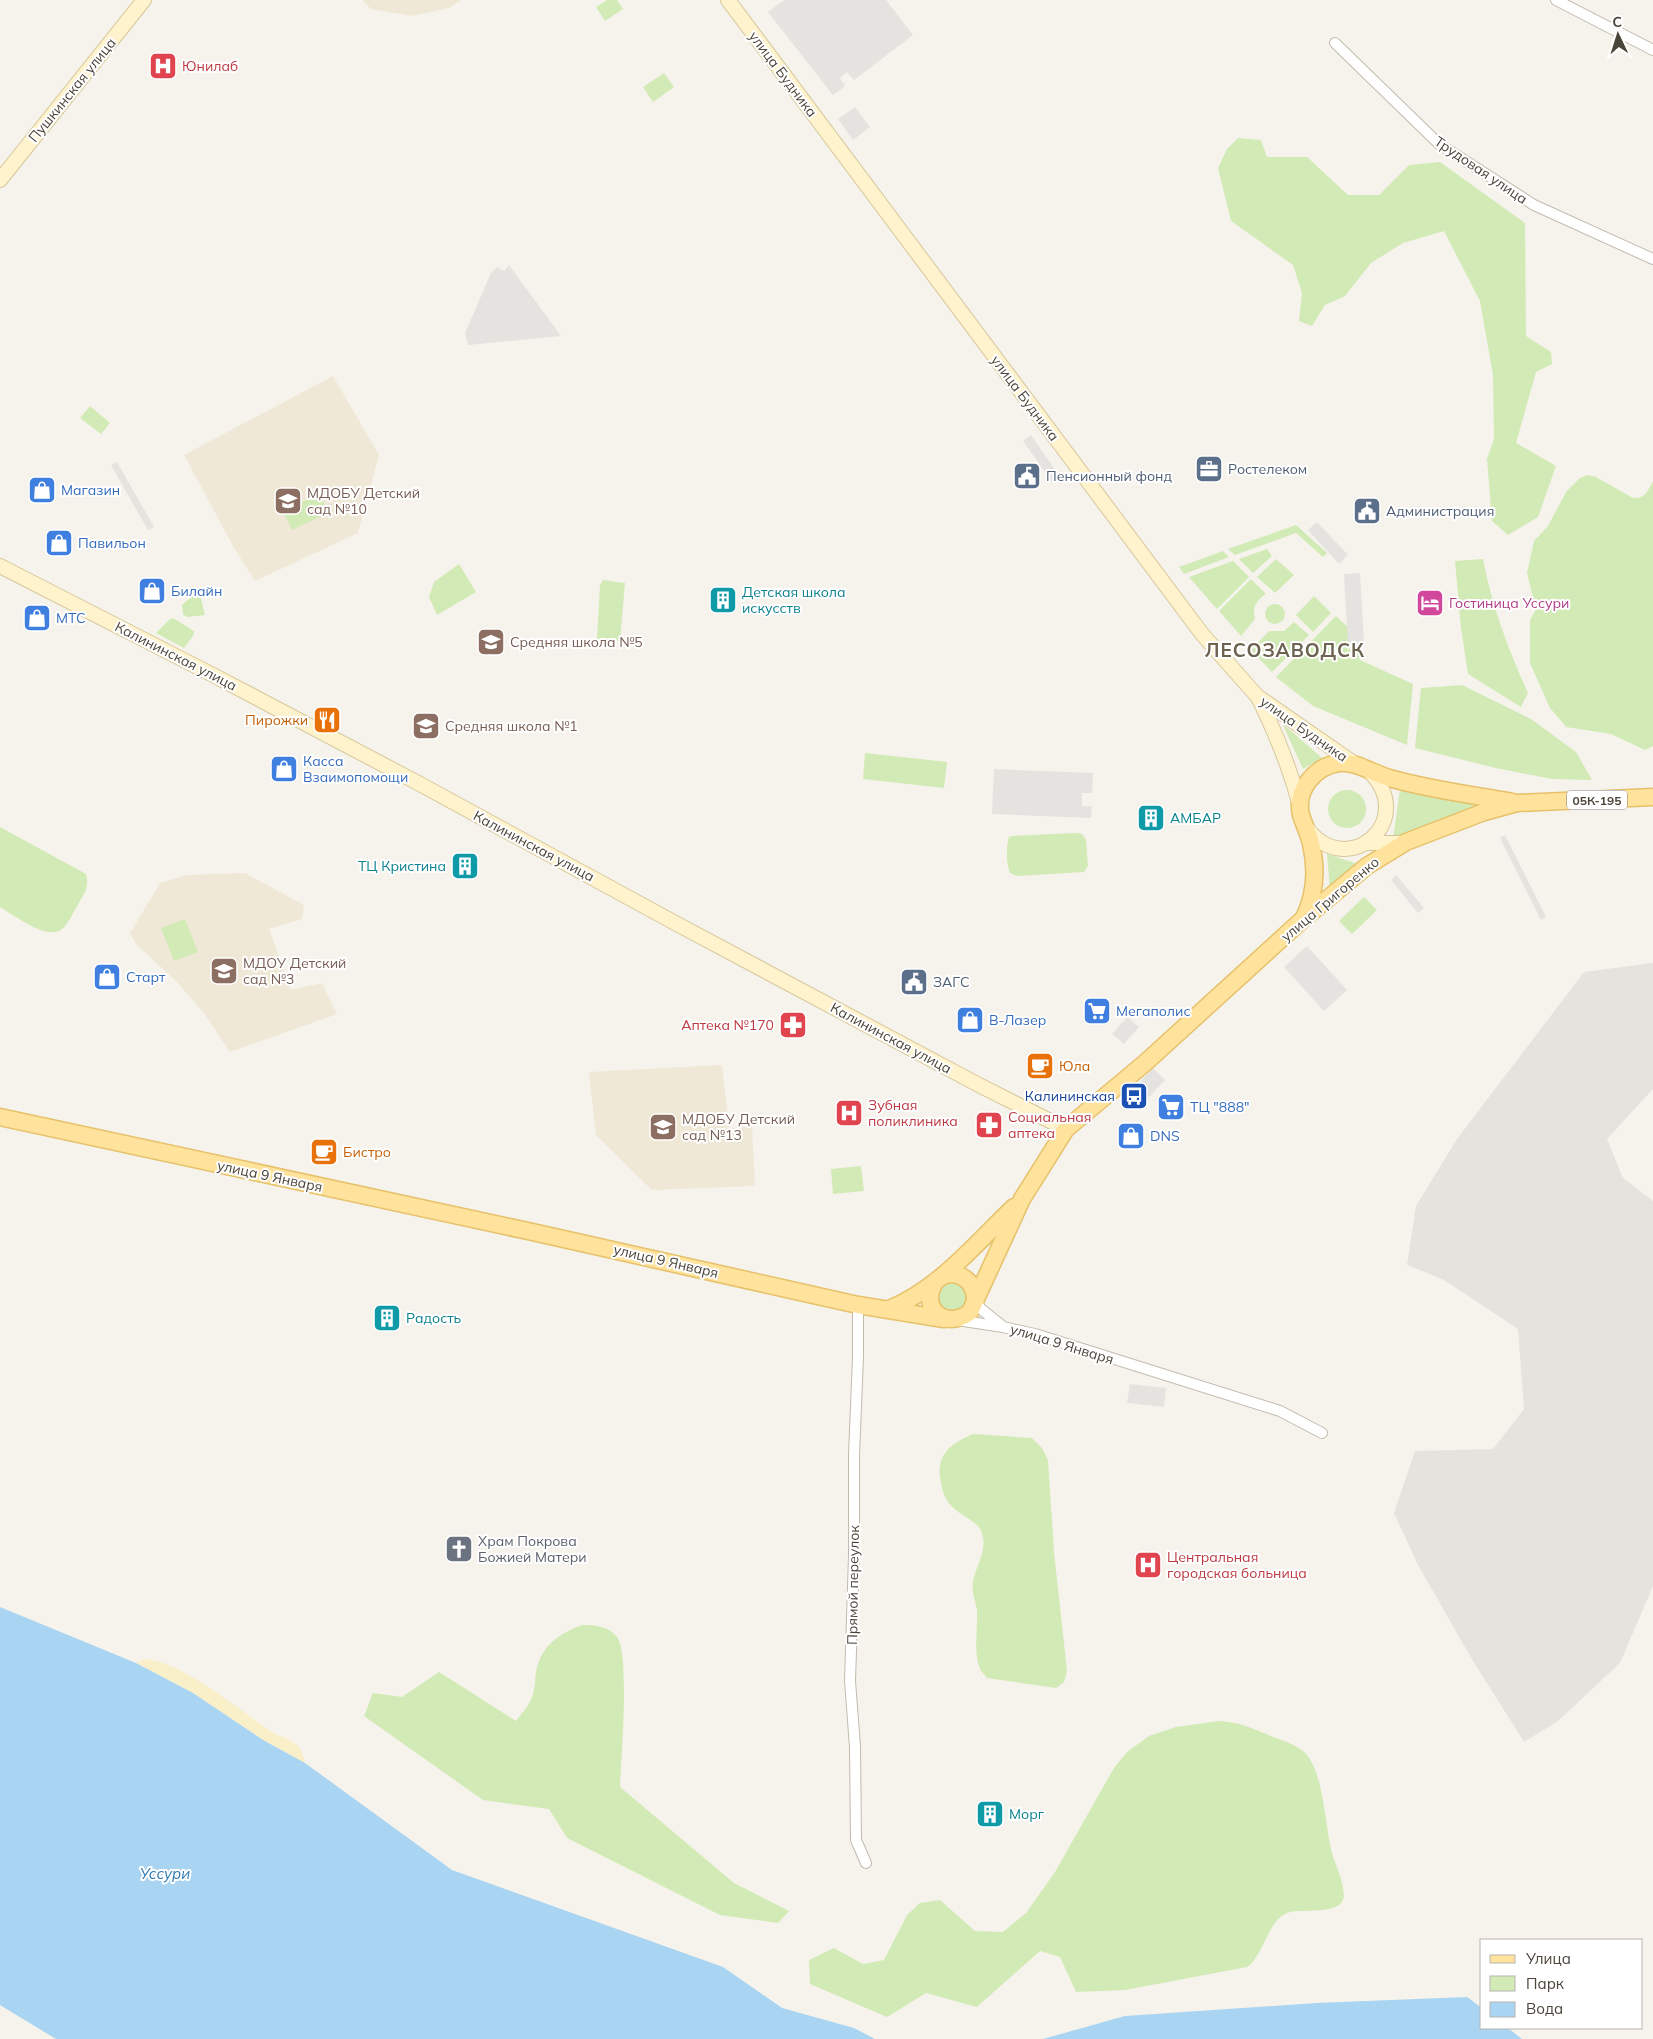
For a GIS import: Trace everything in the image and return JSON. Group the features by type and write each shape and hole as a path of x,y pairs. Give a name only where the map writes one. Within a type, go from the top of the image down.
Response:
{"main road":[{"name":"Пушкинская улица","path":"0,180 144,0"},
{"name":"улица Будника","path":"728,0 1202,634 1257,696 1361,767 1391,779 1517,803"},
{"name":"Калининская улица","path":"0,566 221,678 775,977 1066,1130"},
{"path":"1257,696 1272,725 1295,787 1313,856 1314,878 1310,905 1302,920"},
{"path":"1340,763 1361,767 1378,780 1385,793 1387,807 1384,821 1377,834 1366,843 1353,848 1339,849 1325,845 1314,838 1303,818 1301,799 1305,785 1314,774 1326,766 1340,763"},
{"name":"улица Григоренко","path":"1022,1199 1066,1130 1144,1063 1302,920 1361,870 1406,842 1484,812 1517,803 1653,798"},
{"path":"1366,843 1406,842"},
{"path":"1361,870 1366,843"},
{"name":"улица 9 Января","path":"0,1117 528,1230 858,1305 948,1319"},
{"path":"1022,1199 970,1312 963,1317 948,1319 940,1316 931,1304 931,1288 1022,1199"},
{"path":"889,1309 916,1296 939,1279 955,1274 968,1280 972,1285 975,1299"}],"street":[{"path":"1556,0 1653,50"},
{"name":"Трудовая улица","path":"1335,43 1439,144 1534,205 1653,259"},
{"path":"975,1299 981,1309 1004,1327"},
{"name":"Прямой переулок","path":"858,1305 850,1681 855,1747 856,1840 866,1863"},
{"name":"улица 9 Января","path":"948,1319 1004,1327 1035,1334 1280,1411 1322,1433"}],"shaded area":[{"path":"362,0 461,0 449,8 412,16 371,9"},
{"path":"784,0 886,0 913,35 854,80 847,72 840,78 845,86 833,95 768,12"},
{"path":"855,107 870,127 853,140 838,119"},
{"path":"509,265 561,336 468,345 465,333 491,273 497,267 504,271"},
{"name":"МДОБУ Детский сад №10","path":"333,376 379,455 358,533 255,581 233,546 184,455"},
{"path":"1031,435 1060,477 1052,482 1023,441"},
{"path":"117,462 154,527 148,530 111,465"},
{"path":"1317,522 1348,555 1339,564 1308,530"},
{"path":"1360,573 1364,643 1348,644 1344,574"},
{"path":"994,769 1093,773 1092,793 1082,793 1082,806 1092,806 1091,818 992,814"},
{"path":"1505,835 1546,917 1541,920 1500,838"},
{"name":"МДОУ Детский сад №3","path":"245,873 304,905 302,919 269,929 291,990 322,983 337,1014 230,1052 204,1013 175,980 136,944 130,933 160,883 187,875"},
{"path":"1396,875 1424,908 1418,913 1391,880"},
{"path":"1307,946 1347,990 1324,1011 1284,967"},
{"path":"1653,963 1653,1089 1607,1139 1623,1178 1653,1201 1653,1586 1620,1663 1558,1721 1524,1742 1470,1656 1418,1565 1394,1513 1415,1451 1493,1449 1524,1409 1518,1329 1444,1280 1407,1265 1416,1206 1457,1139 1584,972"},
{"path":"1127,1017 1139,1027 1124,1044 1112,1034"},
{"name":"МДОБУ Детский сад №13","path":"722,1065 729,1128 752,1126 755,1186 652,1190 596,1135 589,1072"},
{"path":"1153,1068 1165,1080 1141,1106 1136,1102 1144,1094 1136,1086"},
{"path":"1130,1384 1166,1388 1164,1407 1127,1403"}],"green space":[{"path":"607,0 617,0 623,9 605,21 596,7"},
{"path":"664,73 674,87 653,102 643,87"},
{"path":"1238,138 1261,140 1267,157 1307,157 1348,195 1379,195 1409,165 1440,162 1525,223 1526,336 1551,352 1552,364 1536,372 1516,443 1556,466 1538,517 1508,535 1492,521 1487,459 1494,439 1493,375 1480,301 1444,231 1403,243 1371,263 1345,296 1325,305 1312,326 1299,321 1302,293 1293,265 1231,221 1218,168 1227,149"},
{"path":"90,406 110,423 101,434 80,418"},
{"path":"1588,475 1596,477 1633,498 1643,496 1653,481 1653,746 1645,750 1611,734 1566,727 1550,708 1530,663 1530,620 1536,609 1527,573 1534,541 1548,526 1566,492 1580,478"},
{"path":"320,494 328,513 292,530 283,511"},
{"path":"1296,525 1327,553 1323,557 1296,533 1235,555 1228,549"},
{"path":"1267,549 1272,556 1253,573 1239,559"},
{"path":"1223,551 1229,557 1184,574 1179,567"},
{"path":"1276,559 1294,575 1275,593 1257,577"},
{"path":"1483,559 1501,627 1528,693 1521,707 1468,674 1461,628 1455,561"},
{"path":"1233,561 1249,577 1217,609 1189,577"},
{"path":"459,564 476,592 437,615 429,597 434,582"},
{"path":"1251,579 1266,594 1257,602 1254,611 1255,619 1241,636 1219,611"},
{"path":"603,580 625,583 620,641 597,639 600,585"},
{"path":"199,590 205,615 187,617 183,614 182,605"},
{"path":"1314,596 1331,613 1313,632 1296,615"},
{"path":"1275,604 1282,607 1285,614 1282,621 1275,624 1268,621 1265,614 1268,607"},
{"path":"1336,616 1354,633 1360,660 1413,684 1407,745 1313,706 1276,677"},
{"path":"173,618 194,631 193,636 184,648 156,633"},
{"path":"1294,622 1309,635 1272,672 1251,650 1269,631 1284,631"},
{"path":"1462,685 1531,719 1576,752 1592,780 1552,779 1496,768 1415,748 1421,688"},
{"path":"1282,723 1322,758 1303,769"},
{"path":"865,753 947,762 944,788 863,779"},
{"path":"1400,789 1494,806 1393,839"},
{"path":"1347,790 1361,795 1366,809 1361,823 1347,828 1333,823 1328,809 1333,795"},
{"path":"0,827 86,874 87,887 84,894 67,923 59,931 52,932 37,929 0,907"},
{"path":"1082,834 1086,840 1088,866 1084,872 1017,876 1010,873 1007,855 1009,837"},
{"path":"1327,854 1361,865 1330,890"},
{"path":"1364,897 1377,910 1352,934 1339,921"},
{"path":"185,919 198,952 174,961 161,928"},
{"path":"861,1166 864,1191 833,1194 831,1169"},
{"path":"951,1282 957,1283 965,1291 965,1303 957,1311 951,1312 945,1311 937,1303 936,1297 937,1291 945,1283"},
{"path":"973,1434 1032,1438 1042,1448 1048,1460 1054,1552 1067,1671 1064,1682 1056,1688 987,1678 980,1669 976,1648 977,1611 973,1593 973,1581 982,1554 983,1537 975,1523 949,1503 944,1494 940,1479 941,1461 947,1450"},
{"path":"582,1625 597,1626 610,1630 617,1637 621,1648 624,1685 620,1787 734,1883 789,1911 778,1923 720,1915 567,1838 549,1809 483,1800 364,1716 373,1693 402,1697 439,1672 516,1721 530,1702 538,1663 546,1648 565,1632"},
{"path":"1219,1721 1240,1724 1291,1744 1306,1754 1317,1774 1332,1853 1344,1895 1343,1900 1334,1908 1287,1913 1281,1917 1270,1930 1253,1962 1247,1967 1125,1990 1076,1992 1060,1957 1040,1951 977,2007 926,1993 887,2017 810,1984 809,1960 834,1948 863,1964 884,1960 907,1915 920,1903 940,1900 975,1931 1003,1932 1026,1913 1055,1872 1114,1768 1127,1752 1149,1736 1176,1727"}],"sand":[{"path":"144,1659 159,1662 193,1677 274,1733 295,1743 301,1751 305,1763 263,1740 193,1693 136,1663"}],"water":[{"name":"Уссури","path":"0,1607 136,1663 193,1693 263,1740 305,1763 452,1870 723,1967 782,2008 854,2028 875,2039 56,2039 0,2005"},
{"path":"1467,1997 1480,2007 1480,2029 1509,2029 1522,2039 1043,2039 1125,2016 1316,2003"}],"place":[{"name":"Юнилаб","path":"163,66"},
{"name":"Ростелеком","path":"1209,469"},
{"name":"Пенсионный фонд","path":"1027,476"},
{"name":"Магазин","path":"42,490"},
{"name":"МДОБУ Детский сад №10","path":"288,501"},
{"name":"Администрация","path":"1367,511"},
{"name":"Павильон","path":"59,543"},
{"name":"Билайн","path":"152,591"},
{"name":"Детская школа искусств","path":"723,600"},
{"name":"Гостиница Уссури","path":"1430,603"},
{"name":"МТС","path":"37,618"},
{"name":"Средняя школа №5","path":"491,642"},
{"name":"Пирожки","path":"327,720"},
{"name":"Средняя школа №1","path":"426,726"},
{"name":"Касса Взаимопомощи","path":"284,769"},
{"name":"АМБАР","path":"1151,818"},
{"name":"ТЦ Кристина","path":"465,866"},
{"name":"МДОУ Детский сад №3","path":"224,971"},
{"name":"Старт","path":"107,977"},
{"name":"ЗАГС","path":"914,982"},
{"name":"Мегаполис","path":"1097,1011"},
{"name":"В-Лазер","path":"970,1020"},
{"name":"Аптека №170","path":"793,1025"},
{"name":"Юла","path":"1040,1066"},
{"name":"Калининская","path":"1134,1096"},
{"name":"ТЦ \"888\"","path":"1171,1107"},
{"name":"Зубная поликлиника","path":"849,1113"},
{"name":"Социальная аптека","path":"989,1125"},
{"name":"МДОБУ Детский сад №13","path":"663,1127"},
{"name":"DNS","path":"1131,1136"},
{"name":"Бистро","path":"324,1152"},
{"name":"Радость","path":"387,1318"},
{"name":"Храм Покрова Божией Матери","path":"459,1549"},
{"name":"Центральная городская больница","path":"1148,1565"},
{"name":"Морг","path":"990,1814"}],"district":[{"name":"ЛЕСОЗАВОДСК","path":"1285,650"}]}
